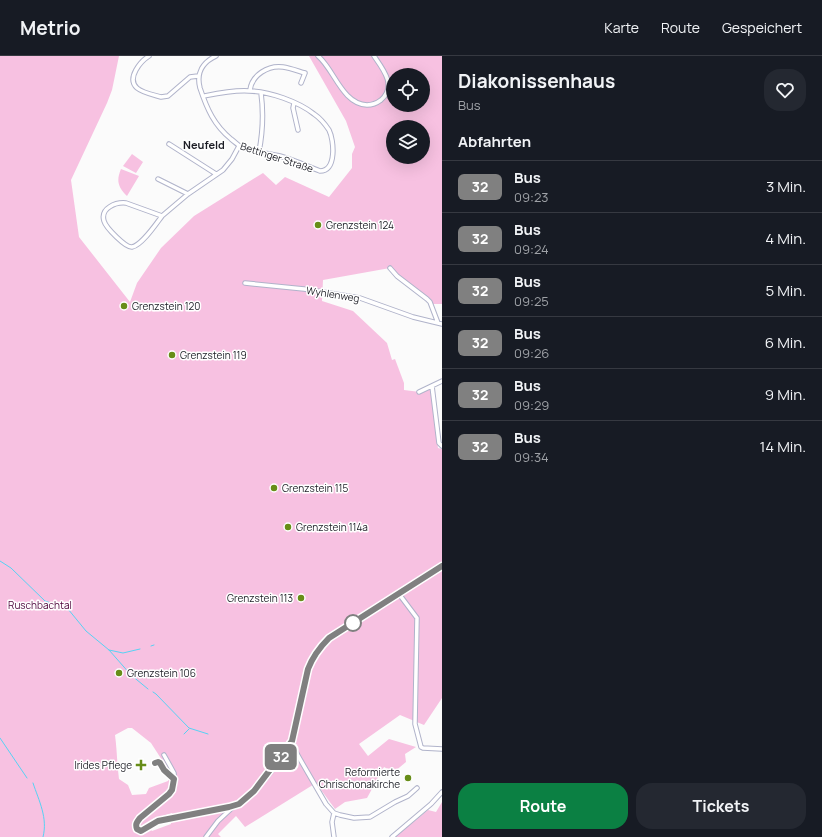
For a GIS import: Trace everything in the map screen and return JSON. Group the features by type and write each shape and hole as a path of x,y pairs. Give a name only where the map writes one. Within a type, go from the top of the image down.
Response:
{"street":[{"path":"149,56 143,60 135,73 135,85 138,89 161,97 168,96 190,77 198,76 205,63 216,56"},
{"path":"318,56 326,64 346,94 359,103 369,105 380,100 385,95 389,82 386,73 374,56"},
{"path":"250,90 251,84 256,76 272,67 285,67 305,73 301,82"},
{"name":"Bettinger Straße","path":"198,76 204,96 217,126 240,146 259,152 281,156 320,172 326,170 332,158 333,150 332,137 329,130 314,114 294,103"},
{"path":"204,96 225,92 250,90 282,98 294,103 293,108 298,130"},
{"path":"259,152 263,132 264,115 261,93"},
{"path":"169,144 216,174"},
{"path":"162,216 126,202 121,202 110,206 105,210 103,216 106,225 125,245 132,247 136,245 147,235 162,216 188,194 228,165 240,146"},
{"path":"158,179 188,194"},
{"path":"390,268 397,276 430,302 440,323"},
{"name":"Wyhlenweg","path":"245,283 304,289 360,298 413,317 440,323"},
{"path":"419,392 442,381"},
{"path":"432,386 439,443 442,446"},
{"path":"206,837 218,821 235,805 254,791 292,741 308,669 317,651 329,638 442,566"},
{"path":"399,594 416,618 415,724 421,746 423,748 442,748"},
{"path":"292,741 297,754 326,804 334,813 354,818 370,817 408,796 417,788"},
{"path":"164,755 174,773 172,790 136,822 137,829 141,831 158,821 235,805"},
{"path":"392,837 431,804 442,792"},
{"path":"334,813 332,822 334,837"}],"green space":[{"name":"Ruschbachtal","path":"0,56 119,56 112,90 107,103 71,180 79,237 130,302 137,283 161,248 194,216 263,173 276,185 285,177 329,197 352,168 352,154 355,147 346,121 309,56 442,56 442,304 433,304 390,268 323,280 322,301 353,311 387,343 392,360 395,359 404,383 404,390 420,392 431,388 438,448 442,449 442,698 424,725 400,715 359,744 368,756 389,739 416,747 405,754 406,762 394,772 384,767 367,798 345,802 335,809 316,783 245,827 236,816 218,834 221,837 0,837","holes":["128,728 132,728 151,743 171,774 168,781 149,788 146,794 132,795 128,785 119,779 115,735","172,813 173,818 170,819 171,824 152,831 146,824 153,819"]},
{"path":"132,154 143,162 136,173 123,166"},
{"path":"121,169 139,176 127,196 120,187 118,180"},
{"path":"442,802 442,837 395,837 428,810 436,812"}],"waterway":[{"path":"0,561 11,568 45,601 68,609 86,631 109,650 131,675 148,689"},
{"path":"109,650 123,653 140,649"},
{"path":"153,692 189,728 208,734"},
{"path":"184,734 189,729"},
{"path":"0,738 27,778"},
{"path":"33,783 44,816 43,837"}],"bus line":[{"name":"32","path":"155,763 160,763 164,770 174,779 172,790 136,822 137,829 141,831 158,821 239,804 254,791 286,751 292,741 308,669 317,651 329,638 442,566"}],"place":[{"name":"Grenzstein 124","path":"318,225"},
{"name":"Grenzstein 120","path":"124,306"},
{"name":"Grenzstein 119","path":"172,355"},
{"name":"Grenzstein 115","path":"274,488"},
{"name":"Grenzstein 114a","path":"288,527"},
{"name":"Grenzstein 113","path":"301,598"},
{"name":"Grenzstein 106","path":"119,673"},
{"name":"Irides Pflege","path":"141,765"},
{"name":"Reformierte Chrischonakirche","path":"408,778"}],"district":[{"name":"Neufeld","path":"204,145"}]}
